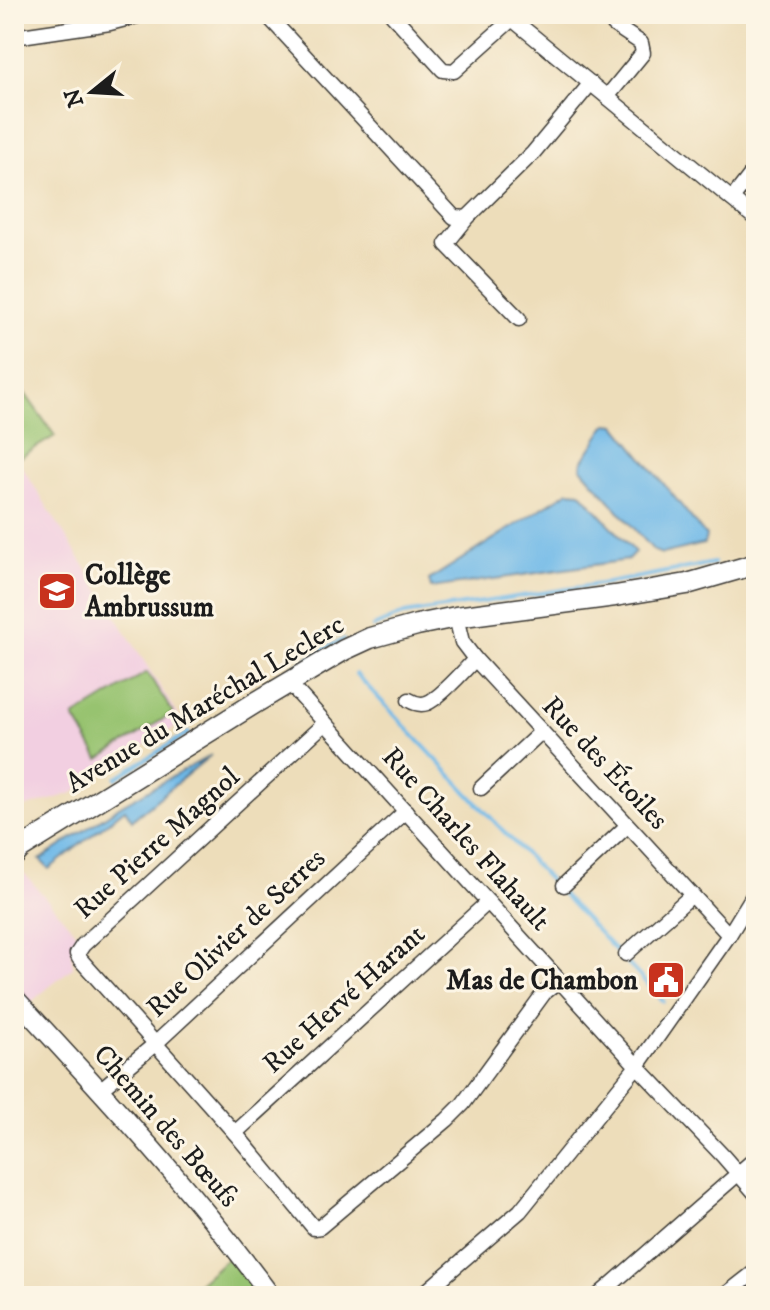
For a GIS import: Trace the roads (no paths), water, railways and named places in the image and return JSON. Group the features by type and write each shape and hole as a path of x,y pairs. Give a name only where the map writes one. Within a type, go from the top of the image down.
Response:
{"main road":[{"name":"Avenue du Maréchal Leclerc","path":"16,852 289,683 370,638 456,617 672,586 756,564"}],"street":[{"path":"14,37 110,23 145,14"},
{"path":"266,14 454,217 467,218"},
{"path":"392,14 443,70 454,71 509,17 756,219"},
{"path":"607,97 643,53 641,43 614,25"},
{"path":"519,319 446,244 467,218 533,153 591,83"},
{"path":"732,199 756,168"},
{"name":"Rue des Étoiles","path":"456,617 462,642 475,659 729,935"},
{"path":"409,700 425,704 437,697 475,659"},
{"name":"Rue Charles Flahault","path":"289,683 756,1194"},
{"name":"Rue Pierre Magnol","path":"155,1044 79,958 78,951 325,723"},
{"path":"481,788 541,732"},
{"name":"Rue Olivier de Serres","path":"100,1090 155,1044 406,811"},
{"path":"564,885 627,826"},
{"path":"421,1296 520,1211 637,1066 729,935 756,891"},
{"path":"626,954 692,895"},
{"name":"Rue Hervé Harant","path":"235,1133 488,902"},
{"path":"155,1044 314,1228 320,1227 463,1104 544,993 559,981"},
{"name":"Chemin des Bœufs","path":"14,997 100,1090 237,1250 271,1296"},
{"path":"598,1296 756,1158"},
{"path":"724,1296 756,1271"}],"water":[{"path":"607,424 616,425 706,536 704,544 662,554 654,551 581,468"},
{"path":"569,491 580,492 635,552 628,560 431,588 429,580"},
{"path":"211,755 132,820 125,809 49,869 40,860 122,805"}],"waterway":[{"path":"373,627 404,614 714,563"},
{"path":"257,690 343,640"},
{"path":"356,674 663,1001"},
{"path":"116,778 188,733"}],"place":[{"name":"Collège Ambrussum","path":"57,591"},
{"name":"Mas de Chambon","path":"666,980"}]}
